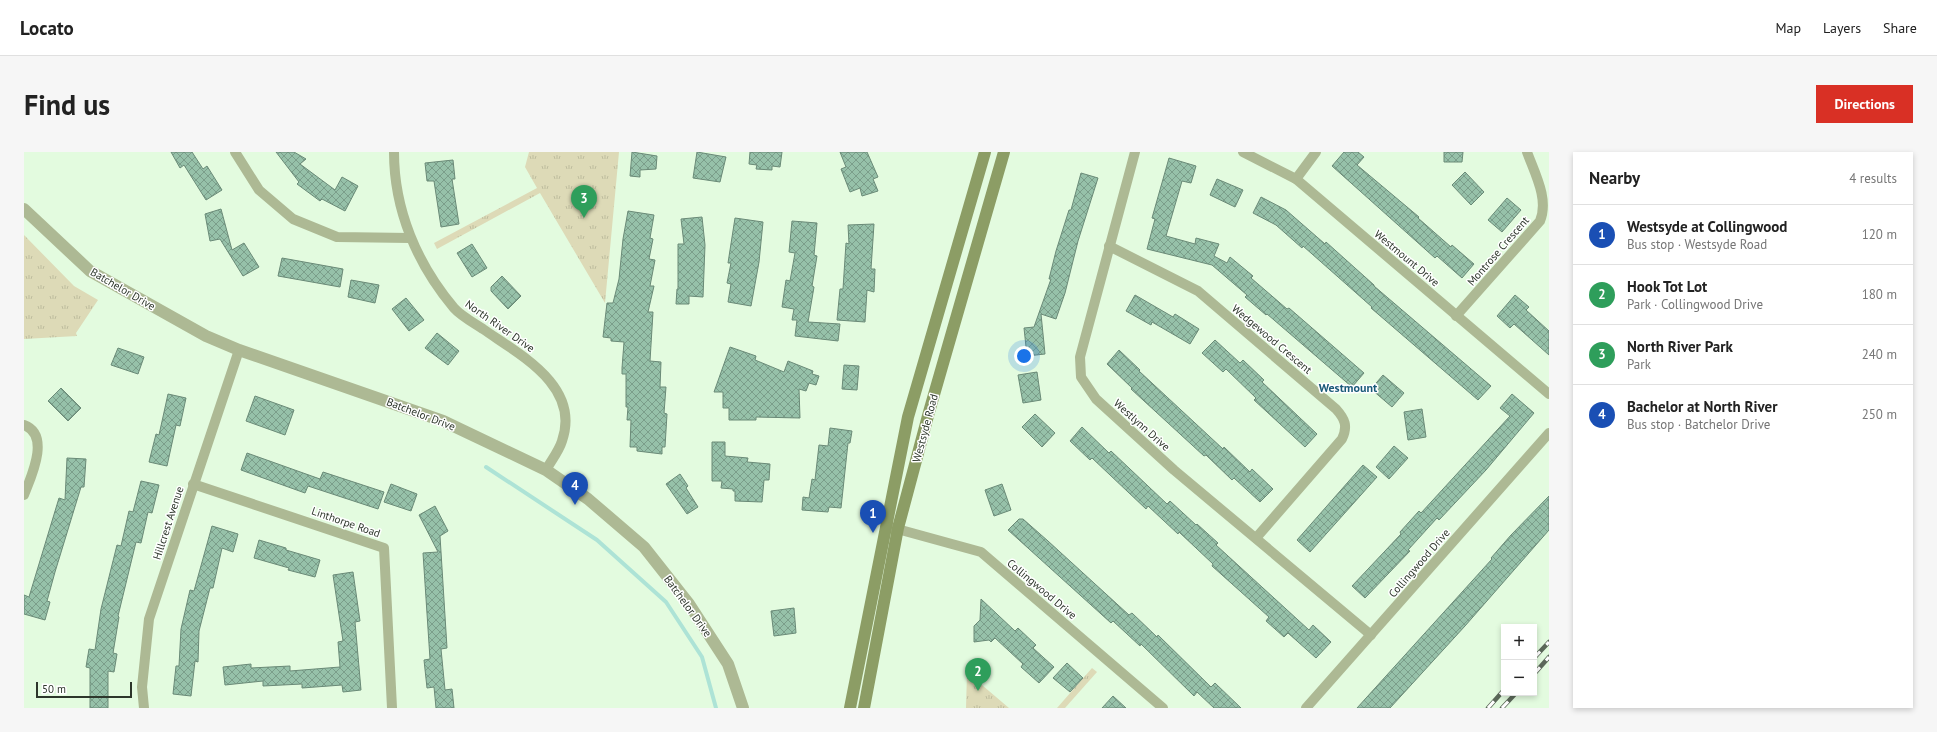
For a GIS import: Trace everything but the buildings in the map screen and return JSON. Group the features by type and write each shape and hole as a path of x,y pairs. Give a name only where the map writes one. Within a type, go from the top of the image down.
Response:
{"main road":[{"name":"Westsyde Road","path":"850,708 885,526 908,417 986,152"},
{"name":"Westsyde Road","path":"864,708 898,528 928,412 1004,152"}],"street":[{"path":"235,152 259,190 293,219 337,236 410,238"},
{"name":"North River Drive","path":"394,152 394,173 410,238 427,272 455,309 543,372 560,395 566,420 562,441 546,470"},
{"name":"Westlynn Drive","path":"1135,152 1080,357 1080,368 1083,381 1096,399 1134,435 1371,635"},
{"name":"Westmount Drive","path":"1243,152 1296,180 1549,394"},
{"path":"1296,180 1316,152"},
{"name":"Montrose Crescent","path":"1456,316 1540,221 1545,211 1544,199 1527,152"},
{"name":"Batchelor Drive","path":"24,208 90,271 206,336 239,350 443,421 546,470 588,499 644,547 689,604 728,664 743,708"},
{"name":"Wedgewood Crescent","path":"1109,246 1198,291 1336,409 1342,416 1346,424 1342,439 1256,538"},
{"name":"Hillcrest Avenue","path":"144,708 142,687 149,619 239,350"},
{"path":"24,495 38,457 37,440 26,426"},
{"name":"Collingwood Drive","path":"1306,708 1549,433"},
{"name":"Linthorpe Road","path":"193,484 384,548 392,708"},
{"name":"Collingwood Drive","path":"885,526 898,528 981,552 1163,708"}],"green space":[{"path":"529,152 619,152 605,303 540,193 437,249 434,243 537,188 525,167"},
{"path":"24,235 74,286 98,300 76,333 77,336 24,339"},
{"path":"1092,668 1097,672 1065,708 1057,708"},
{"path":"967,672 969,674 1009,708 966,708"}],"waterway":[{"path":"486,467 597,540 666,602 702,657 716,708"}],"railway":[{"path":"1537,655 1549,642"},
{"path":"1537,671 1549,657"},
{"path":"1488,708 1501,693"},
{"path":"1502,708 1513,696"}],"place":[{"name":"North River Park","path":"584,218"},
{"name":"Bachelor at North River","path":"575,505"},
{"name":"Westsyde at Collingwood","path":"873,533"},
{"name":"Hook Tot Lot","path":"978,691"}],"district":[{"name":"Westmount","path":"1348,387"}]}
